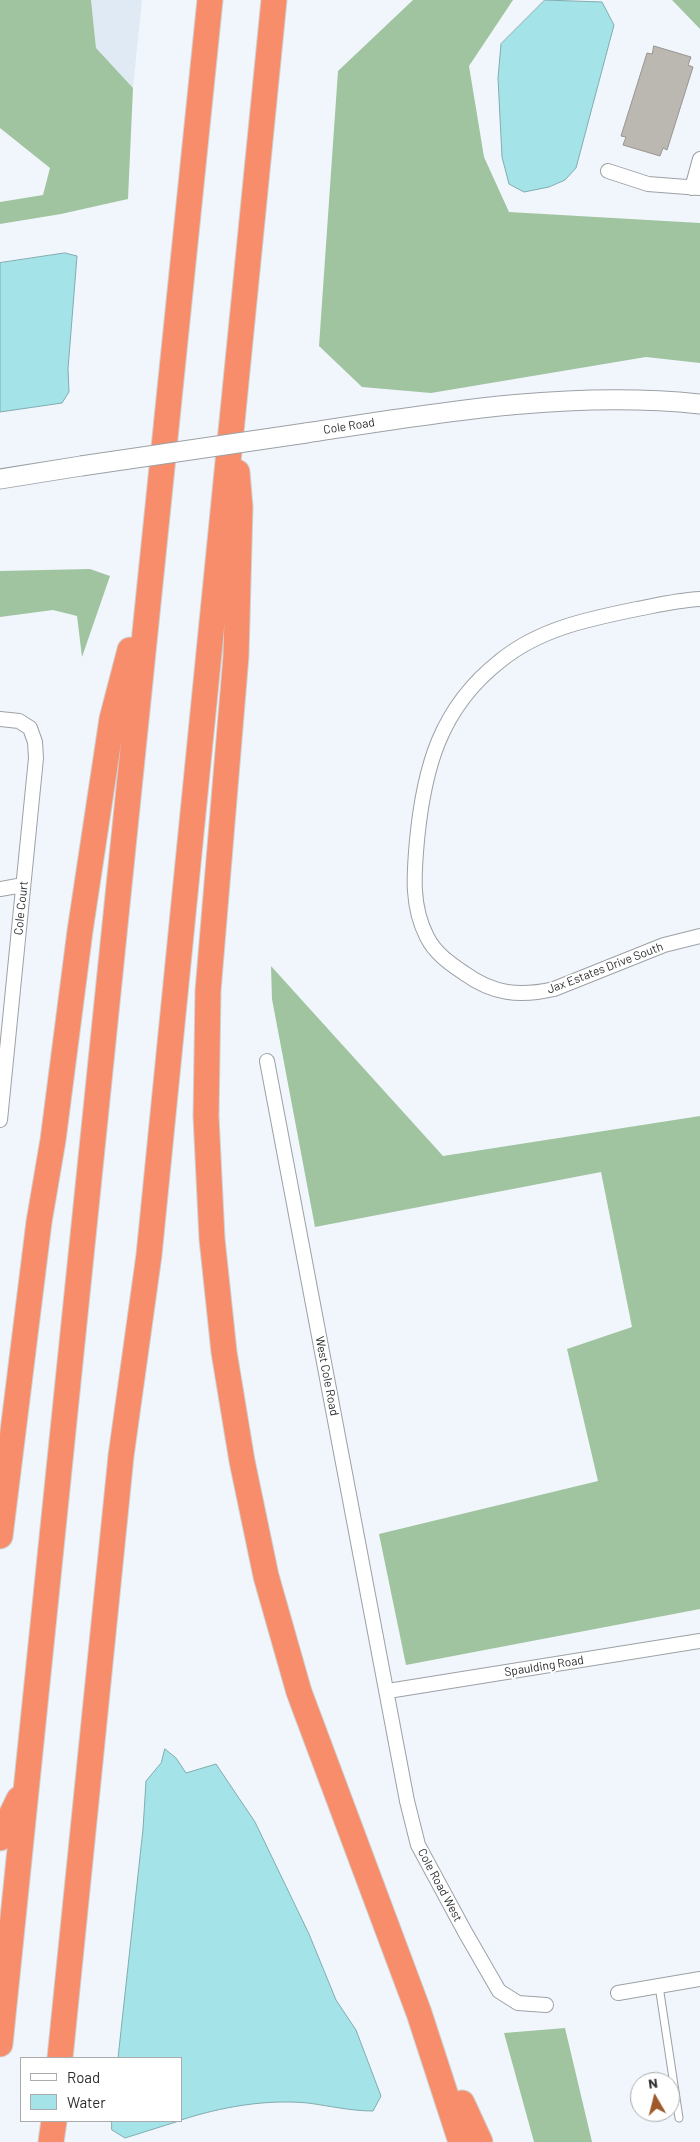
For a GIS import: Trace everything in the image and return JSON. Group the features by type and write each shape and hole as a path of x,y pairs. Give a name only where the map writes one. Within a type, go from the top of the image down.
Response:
{"highway":[{"path":"0,2044 210,0"},
{"path":"60,2057 120,1456 149,1255 274,0"},
{"path":"231,423 240,507 236,656 208,991 206,1116 212,1239 223,1343 242,1461 266,1576 298,1692 419,2013 461,2142"},
{"path":"0,1536 39,1222 53,1140 80,931 112,719 151,568"},
{"path":"0,1838 26,1784"},
{"path":"419,2013 480,2142"},
{"path":"51,2142 54,2122"}],"street":[{"path":"608,171 648,184 696,188 700,159"},
{"name":"Cole Road","path":"0,479 454,410 573,400 639,400 700,404"},
{"name":"Jax Estates Drive South","path":"700,599 668,603 566,625 524,644 500,660 466,695 437,742 427,773 420,809 414,867 414,891 420,920 427,938 443,959 477,983 488,988 508,992 539,992 582,979 664,945 700,936"},
{"name":"Cole Court","path":"0,719 18,721 30,728 35,742 36,758 0,1120"},
{"path":"0,889 23,885"},
{"name":"West Cole Road","path":"267,1061 388,1691"},
{"name":"Spaulding Road","path":"388,1691 700,1641"},
{"name":"Cole Road West","path":"388,1691 418,1845 499,1991 518,2003 546,2005"},
{"path":"618,1993 700,1979"}],"lane":[{"path":"659,1986 672,2072"}],"shaded area":[{"path":"91,0 142,0 133,88 96,48"}],"green space":[{"path":"0,0 91,0 96,48 133,88 128,199 61,214 0,224 0,202 43,195 50,168 0,128"},
{"path":"413,0 513,0 469,66 484,157 509,212 700,223 700,363 646,357 431,393 362,387 319,346 338,71"},
{"path":"672,0 700,0 700,29"},
{"path":"90,569 110,576 82,657 77,616 53,610 0,617 0,571"},
{"path":"271,966 443,1156 700,1116 700,1609 406,1665 379,1534 598,1481 567,1349 632,1327 601,1172 315,1227 272,999"},
{"path":"565,2028 592,2142 534,2142 504,2033"}],"water":[{"path":"545,0 602,2 614,25 576,168 565,180 549,187 524,192 509,184 502,157 498,78 501,44"},
{"path":"65,253 77,256 68,369 69,392 62,403 0,412 0,263"},
{"path":"165,1749 176,1758 186,1773 216,1764 255,1822 309,1934 336,2000 356,2030 381,2096 373,2111 308,2103 276,2102 212,2111 182,2120 182,2057 118,2057 143,1829 146,1781 161,1763"},
{"path":"112,2122 176,2122 125,2138 112,2130"}],"building":[{"path":"654,46 691,57 688,65 693,67 667,150 663,148 660,156 623,145 626,137 621,136 647,53 652,54"}]}
